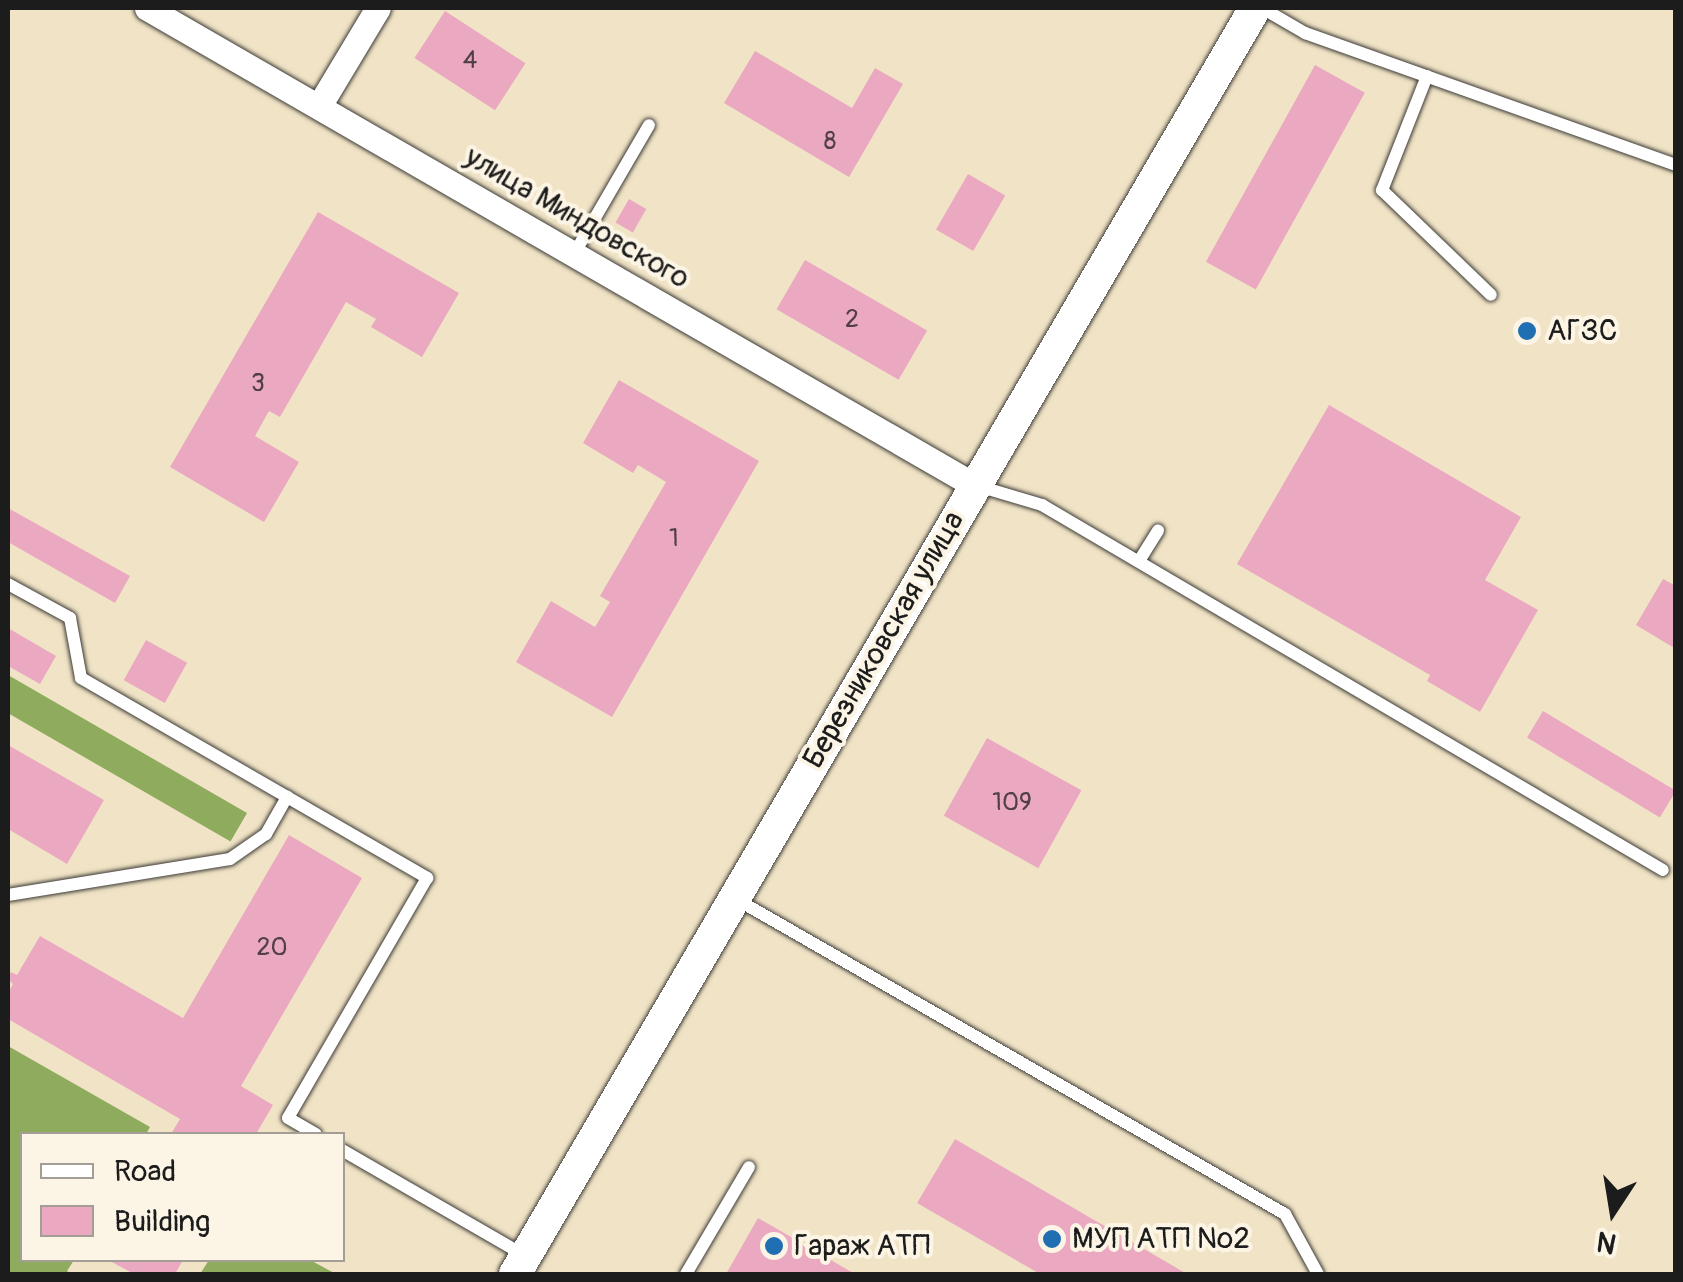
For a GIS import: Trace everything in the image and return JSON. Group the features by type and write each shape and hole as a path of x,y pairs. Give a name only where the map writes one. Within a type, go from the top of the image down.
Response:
{"street":[{"name":"улица Миндовского","path":"148,8 974,485"},
{"path":"319,106 378,8"},
{"name":"Березниковская улица","path":"520,1265 974,485 1259,8"}],"lane":[{"path":"1259,8 1305,33 1676,165"},
{"path":"1427,76 1382,190 1491,295"},
{"path":"574,254 649,125"},
{"path":"974,485 1042,504 1663,870"},
{"path":"1139,562 1158,530"},
{"path":"8,584 70,618 81,678 427,878 288,1118 312,1132"},
{"path":"8,895 230,859 266,834 287,797"},
{"path":"734,898 1285,1214 1318,1274"},
{"path":"345,1152 520,1265"},
{"path":"686,1274 749,1167"}],"green space":[{"path":"8,675 247,813 231,842 8,713"},
{"path":"8,1046 150,1127 147,1132 20,1132 20,1262 73,1262 67,1271 72,1274 8,1274"},
{"path":"208,1262 314,1262 336,1274 200,1274"}],"building":[{"path":"445,11 526,63 495,110 415,58"},
{"path":"755,51 852,108 875,68 903,84 849,177 724,103"},
{"path":"1315,65 1365,93 1256,289 1206,262"},
{"path":"968,174 1005,195 973,251 936,229"},
{"path":"629,199 646,209 633,232 616,222"},
{"path":"318,212 459,293 422,357 371,327 376,319 346,302 280,417 269,411 255,436 299,462 264,522 170,467"},
{"path":"805,260 927,330 899,380 776,309"},
{"path":"619,380 759,461 612,717 516,662 551,601 595,627 610,602 600,596 666,482 638,465 633,473 583,443"},
{"path":"1329,405 1521,517 1485,580 1538,610 1480,712 1427,681 1430,675 1237,564"},
{"path":"8,508 130,576 115,603 8,542"},
{"path":"1663,579 1676,586 1676,649 1636,625"},
{"path":"8,628 56,656 40,684 8,666"},
{"path":"146,640 187,663 165,703 124,680"},
{"path":"1543,711 1676,791 1660,817 1527,738"},
{"path":"987,738 1081,790 1038,868 944,816"},
{"path":"8,745 104,800 67,864 8,829"},
{"path":"289,835 362,878 241,1086 273,1105 257,1132 172,1132 180,1119 8,1019 8,993 13,984 8,979 11,972 17,975 40,936 183,1018"},
{"name":"МУП АТП №2","path":"955,1139 1187,1274 1040,1274 917,1203"},
{"name":"Гараж АТП","path":"758,1218 855,1274 726,1274"},
{"path":"112,1262 182,1262 175,1274 134,1274"}],"place":[{"name":"АГЗС","path":"1527,331"},
{"name":"МУП АТП №2","path":"1052,1239"},
{"name":"Гараж АТП","path":"774,1246"}]}
